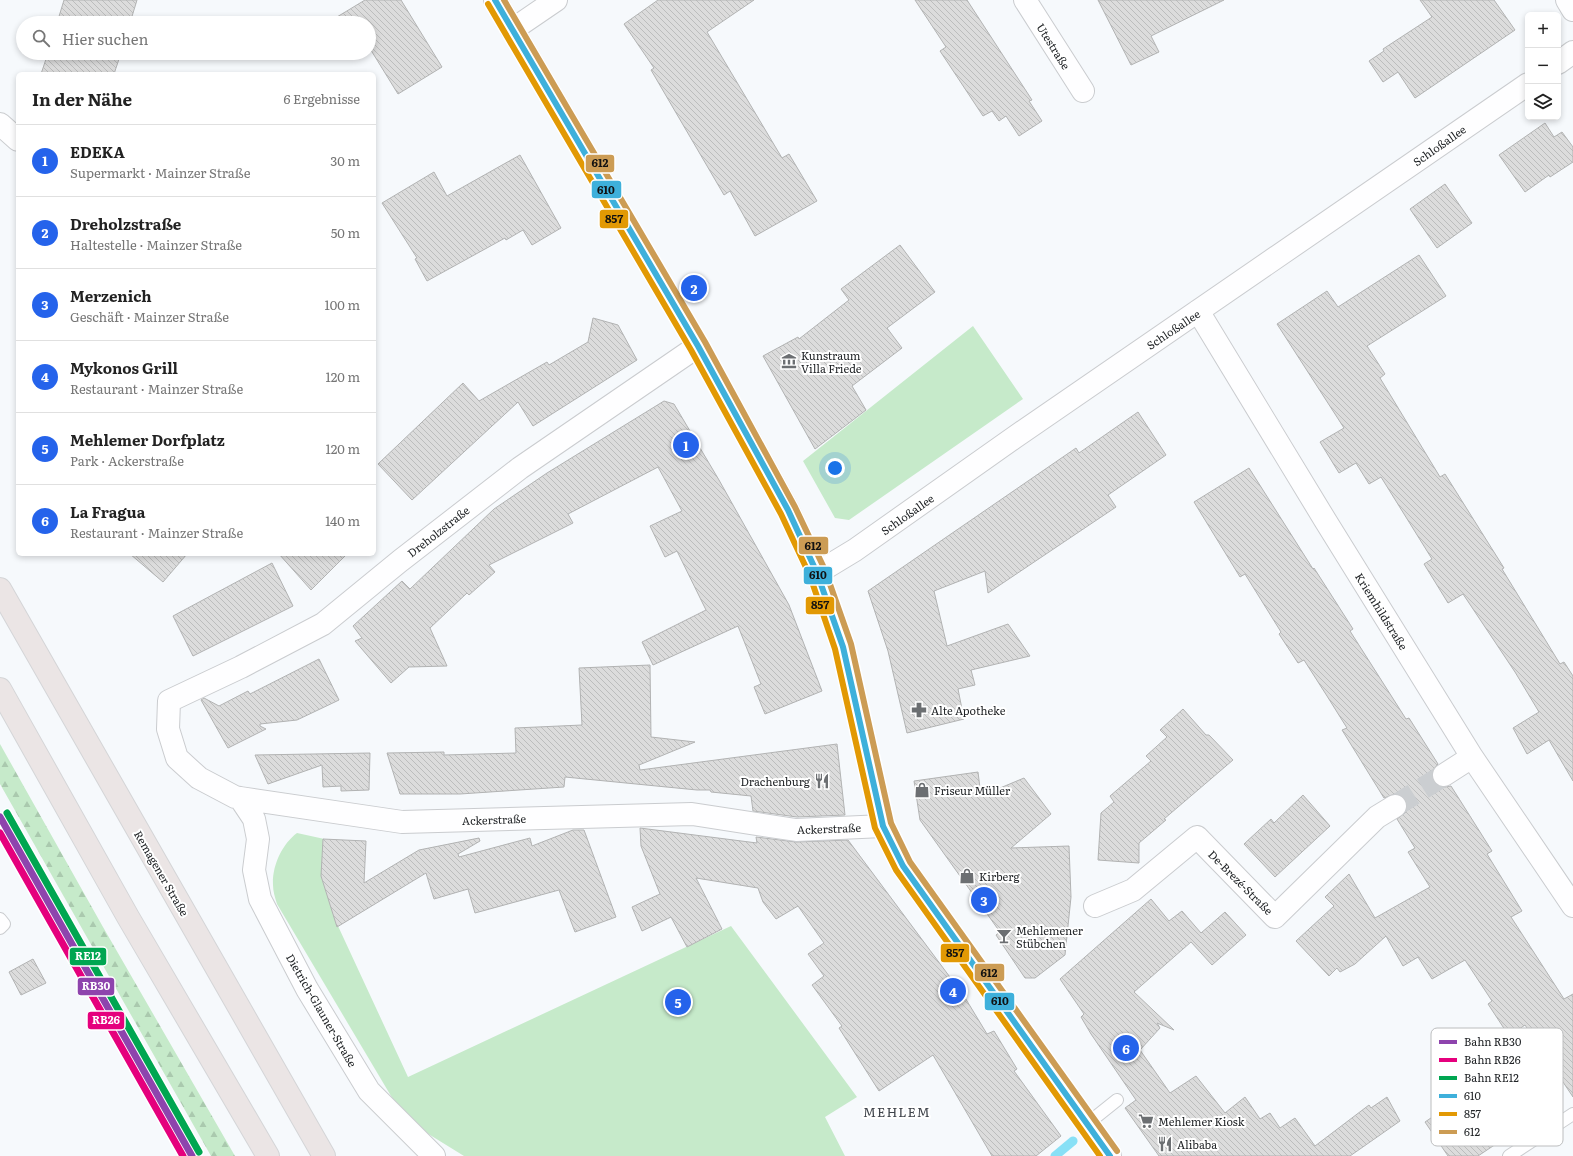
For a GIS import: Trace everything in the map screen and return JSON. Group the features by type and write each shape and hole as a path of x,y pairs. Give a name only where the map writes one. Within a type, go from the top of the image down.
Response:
{"main road":[{"name":"Remagener Straße","path":"0,589 324,1156"},
{"path":"0,689 128,917 268,1156"}],"street":[{"path":"495,0 698,346 788,510 817,573 843,647 883,826 903,866 1110,1156"},
{"path":"512,30 555,0"},
{"name":"Utestraße","path":"1025,0 1083,91"},
{"path":"1567,0 1573,10"},
{"path":"1561,61 1573,52"},
{"name":"Schloßallee","path":"817,573 855,550 1015,437 1525,86"},
{"path":"0,124 16,138"},
{"name":"Kriemhildstraße","path":"1198,311 1325,520 1472,756 1573,906"},
{"name":"Dreholzstraße","path":"169,701 241,668 323,624 400,561 520,468 698,346"},
{"name":"Ackerstraße","path":"169,701 168,729 177,758 199,778 235,798 402,822 692,814 796,830 883,826"},
{"path":"1444,775 1472,756"},
{"name":"Dietrich-Glauner-Straße","path":"240,798 254,819 258,839 254,870 260,899 307,989 370,1091 434,1156"},
{"name":"De-Brezé-Straße","path":"1095,906 1133,890 1197,837 1275,917 1377,817 1395,806"}],"lane":[{"path":"0,918 4,924 0,928"},
{"path":"1087,1124 1117,1100"},
{"path":"1563,1121 1573,1114"},
{"path":"1509,1156 1524,1146"}],"green space":[{"path":"973,326 1023,399 849,520 835,518 803,461"},
{"path":"0,744 235,1156 211,1156 0,784"},
{"path":"297,833 329,840 327,877 338,926 408,1077 731,926 857,1097 825,1117 845,1156 464,1156 408,1120 391,1096 277,904 273,885 274,870 283,849"}],"building":[{"path":"64,0 137,0 132,16 59,16"},
{"path":"365,0 401,0 442,67 398,94 376,58 376,16 339,16"},
{"path":"658,0 754,0 707,32 782,158 789,154 817,201 755,236 730,191 724,195 651,70 654,68 624,24"},
{"path":"915,0 967,0 1032,100 1029,101 1042,121 1019,136 1006,116 999,121 992,111 983,116 940,51 946,47"},
{"path":"1098,0 1224,0 1151,36 1159,52 1131,65"},
{"path":"1420,0 1494,0 1515,30 1415,98 1398,72 1383,82 1369,61 1384,51 1383,49 1432,17"},
{"path":"46,60 119,60 115,72 42,72"},
{"path":"1545,123 1554,137 1562,132 1573,147 1573,162 1550,177 1549,175 1525,192 1499,155"},
{"path":"520,155 561,228 532,245 523,230 506,240 505,238 427,281 415,259 417,258 382,203 434,172 447,196"},
{"path":"1445,184 1472,223 1437,248 1410,209"},
{"path":"900,245 935,292 887,328 902,348 852,386 866,410 815,449 763,356 798,337 799,339 849,300 841,289"},
{"path":"1419,255 1446,296 1367,346 1385,374 1380,378 1440,477 1445,474 1504,568 1502,569 1560,664 1564,662 1573,676 1573,781 1549,740 1527,754 1513,728 1539,712 1515,672 1463,594 1448,603 1424,564 1432,559 1381,477 1369,484 1356,463 1339,473 1320,442 1344,428 1277,324 1327,291 1338,307"},
{"path":"593,318 618,325 637,360 533,426 518,402 412,500 378,464 463,383 479,401 547,362 549,365 588,342"},
{"path":"664,401 674,404 719,480 789,605 822,691 765,714 754,687 761,684 738,626 653,665 642,642 706,610 677,551 665,557 650,526 682,511 658,467 568,514 573,523 489,565 495,572 469,595 467,593 430,628 447,666 409,667 391,683 355,641 362,638 353,626 402,581 410,589 494,509 547,473"},
{"path":"1138,412 1166,455 1108,495 1116,507 988,593 985,571 934,591 947,646 1008,624 1030,656 971,670 975,685 958,689 964,719 907,733 888,651 868,591 1076,448 1079,453"},
{"path":"1249,468 1353,629 1350,631 1406,719 1409,718 1438,764 1433,770 1433,781 1439,786 1451,786 1492,851 1487,854 1522,911 1511,917 1564,999 1573,994 1573,1097 1563,1082 1563,1028 1527,1028 1525,1025 1521,1028 1504,1028 1488,1004 1492,1001 1465,960 1432,979 1418,957 1403,966 1386,936 1355,964 1340,972 1337,968 1329,976 1296,941 1334,906 1325,897 1349,874 1375,918 1430,887 1408,852 1415,848 1397,819 1406,812 1407,805 1405,799 1401,795 1395,794 1384,798 1342,730 1347,728 1304,660 1298,663 1279,634 1281,632 1245,574 1240,577 1194,502"},
{"path":"132,556 185,556 163,582"},
{"path":"281,556 345,556 311,590"},
{"path":"272,563 293,606 193,656 173,616"},
{"path":"319,659 339,700 297,720 260,724 260,726 266,729 228,748 201,700 204,698 219,706 248,691 250,694"},
{"path":"650,665 651,737 695,742 639,765 640,770 837,744 845,815 797,817 753,811 751,796 711,792 710,790 565,777 564,787 460,794 400,794 387,753 444,752 444,755 516,753 515,728 582,725 579,668"},
{"path":"1183,709 1206,735 1209,735 1233,760 1164,819 1166,820 1139,843 1139,863 1098,860 1101,813 1114,802 1110,796 1151,761 1146,756 1167,737 1160,730"},
{"path":"370,753 369,790 341,791 341,786 323,787 322,765 268,784 255,755"},
{"path":"978,772 981,796 1024,778 1051,814 1011,848 1069,846 1071,897 1065,955 1035,978 1025,978 996,935 1000,932 920,820 914,781"},
{"path":"1303,795 1330,826 1275,877 1244,844 1271,819 1274,823"},
{"path":"640,828 757,843 756,837 796,842 848,840 964,996 987,1034 994,1031 1017,1069 1014,1071 1061,1136 1036,1156 992,1156 933,1055 879,1091 839,1028 842,1026 812,985 824,976 808,954 824,943 798,906 776,919 763,902 758,888 696,878 722,929 687,947 671,917 642,931 632,907 660,894 641,846"},
{"path":"573,830 584,830 616,917 575,932 559,890 475,913 468,889 434,899 426,873 337,927 321,876 323,839 366,841 364,883 419,850 479,838 480,841 458,854 459,857 530,838 532,846"},
{"path":"1151,899 1169,921 1182,911 1201,933 1225,912 1246,935 1212,965 1191,942 1134,992 1174,1030 1157,1023 1160,1028 1140,1050 1170,1093 1196,1076 1225,1113 1245,1097 1260,1119 1270,1113 1280,1128 1295,1118 1315,1146 1369,1105 1371,1108 1387,1097 1400,1121 1350,1156 1159,1156 1125,1108 1136,1100 1091,1034 1081,1017 1084,1014 1060,979"},
{"path":"33,959 46,983 21,995 9,972"},
{"path":"1431,1118 1431,1131 1425,1122"},
{"path":"1441,1146 1493,1146 1478,1156 1448,1156"}],"waterway":[{"path":"1055,1156 1073,1141"}],"tunnel":[{"path":"1395,806 1444,775"}],"rail line":[{"name":"RE12","path":"7,813 199,1152"},
{"name":"RB30","path":"0,817 192,1156"},
{"name":"RB26","path":"0,833 183,1156"}],"transit line":[{"name":"610","path":"495,0 698,346 788,510 817,573 843,647 883,826 903,866 1110,1156"},
{"name":"612","path":"504,0 705,342 795,507 825,570 851,644 891,823 910,862 1117,1151"},
{"name":"857","path":"488,4 691,350 781,514 810,576 835,649 875,828 896,870 1100,1156"}],"place":[{"name":"Dreholzstraße","path":"694,288"},
{"name":"Kunstraum Villa Friede","path":"789,361"},
{"name":"EDEKA","path":"686,445"},
{"name":"Alte Apotheke","path":"919,710"},
{"name":"Drachenburg","path":"822,781"},
{"name":"Friseur Müller","path":"922,790"},
{"name":"Kirberg","path":"967,876"},
{"name":"Merzenich","path":"984,900"},
{"name":"Mehlemener Stübchen","path":"1004,936"},
{"name":"Mykonos Grill","path":"953,991"},
{"name":"Mehlemer Dorfplatz","path":"678,1002"},
{"name":"La Fragua","path":"1126,1048"},
{"name":"Mehlemer Kiosk","path":"1146,1121"},
{"name":"Alibaba","path":"1165,1144"}],"district":[{"name":"MEHLEM","path":"897,1111"}]}
